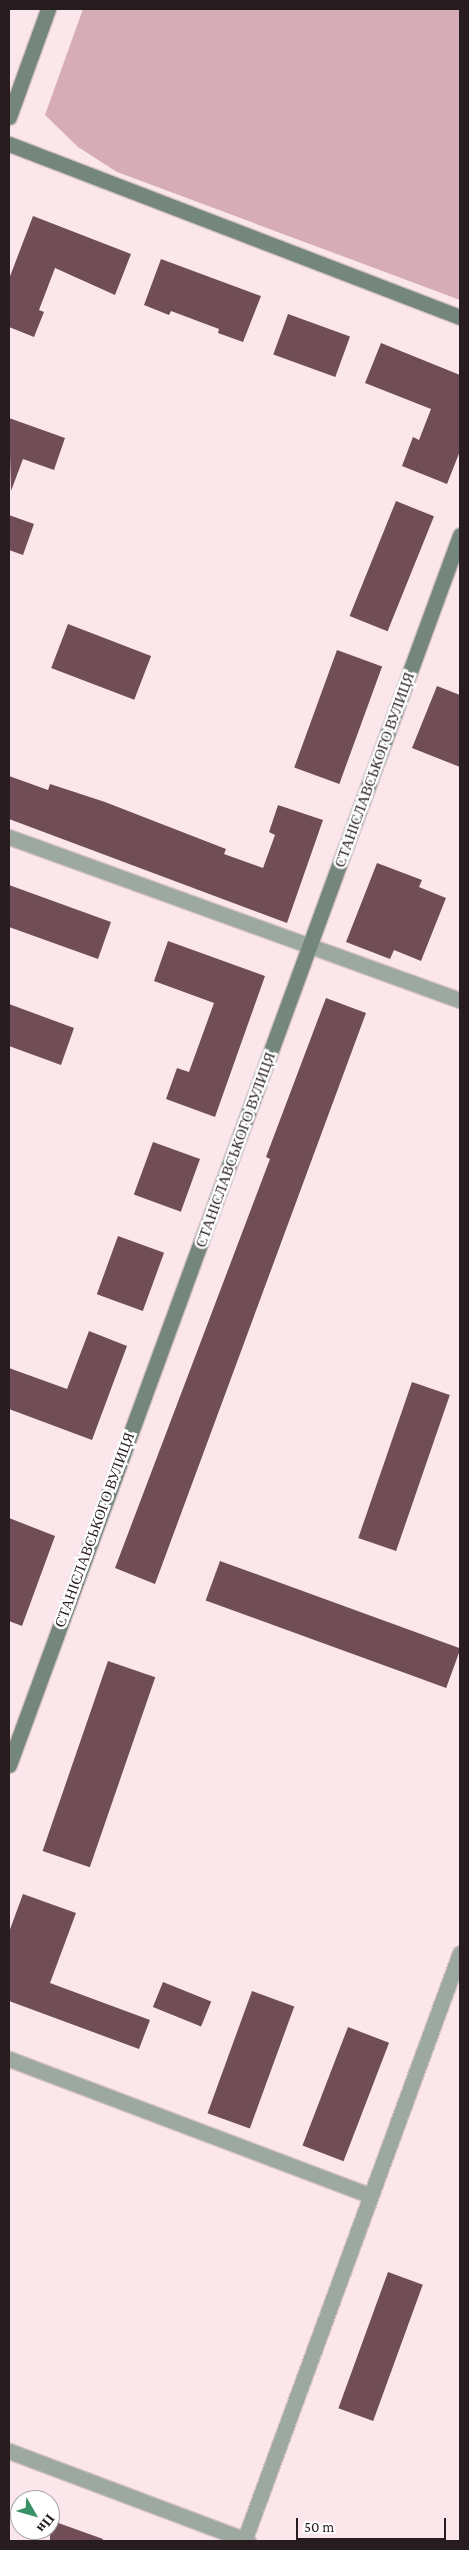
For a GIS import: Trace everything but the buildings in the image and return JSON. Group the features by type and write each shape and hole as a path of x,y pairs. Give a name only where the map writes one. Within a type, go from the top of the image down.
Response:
{"street":[{"path":"9,117 48,9"},
{"path":"9,144 460,317"},
{"name":"СТАНІСЛАВСЬКОГО ВУЛИЦЯ","path":"9,1765 312,945 460,535"},
{"path":"9,837 460,1000"},
{"path":"9,2451 245,2541 369,2196 460,1953"},
{"path":"9,2059 369,2196"}],"shaded area":[{"path":"83,9 460,9 460,300 117,172 78,147 45,115"}]}
